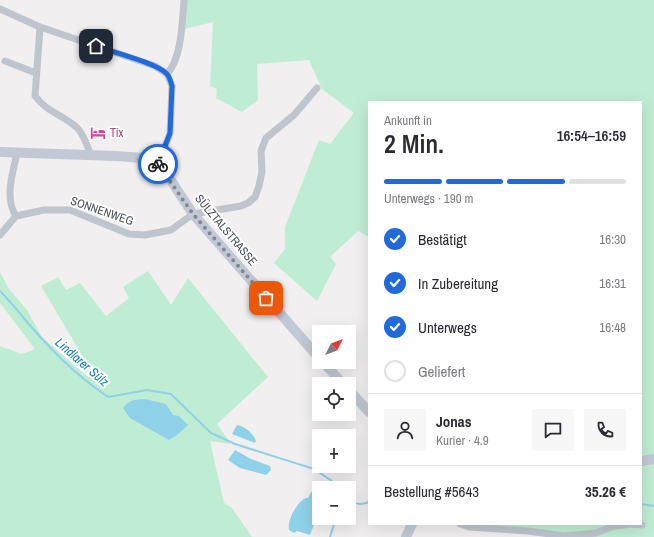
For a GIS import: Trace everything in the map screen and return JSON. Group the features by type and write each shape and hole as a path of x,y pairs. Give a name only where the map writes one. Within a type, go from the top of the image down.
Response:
{"main road":[{"path":"0,152 116,156 143,158 158,163"},
{"name":"SÜLZTALSTRASSE","path":"158,163 193,214 312,350"},
{"path":"329,369 337,377"},
{"path":"356,398 368,411"},
{"path":"642,461 654,459"},
{"path":"406,537 412,525"}],"street":[{"path":"167,74 176,62 184,0"},
{"path":"0,9 40,27 155,66 167,74 172,86 170,133 158,163"},
{"path":"40,27 35,96 42,106 76,126 88,147 91,156"},
{"path":"5,61 36,74"},
{"path":"193,214 241,206 248,203 255,197 262,171 261,151 266,138 294,115 317,88"},
{"path":"0,235 16,216 12,211 10,195 16,152"},
{"name":"SONNENWEG","path":"16,216 44,210 70,210 129,234 145,235 171,230 193,214"},
{"path":"463,525 469,527 528,531 564,536 596,533 611,527 624,525"}],"green space":[{"path":"184,0 654,0 654,456 642,458 642,101 368,101 368,236 358,231 330,257 336,264 317,301 274,263 285,249 285,227 319,140 330,144 354,113 322,89 309,60 257,64 258,100 242,112 216,98 217,89 210,86 213,22 181,30"},
{"path":"148,271 171,305 188,278 268,377 217,424 231,444 210,441 224,503 232,508 252,537 0,537 0,346 22,354 35,349 0,303 0,272 9,289 27,310 42,337 84,374 96,381 102,380 96,379 41,286 58,277 66,290 80,283 106,316 129,298 123,287"},
{"path":"654,460 654,537 557,537 476,525 642,525 642,462"}],"water":[{"path":"145,399 166,404 173,415 179,416 188,425 169,440 130,418 123,408 130,401"},
{"path":"237,425 243,427 251,433 255,438 255,443 232,434"},
{"path":"235,450 251,459 270,466 271,470 266,475 240,468 228,460"},
{"path":"311,492 312,525 314,525 310,535 297,531 294,533 289,530 291,517 299,503 308,498"}],"waterway":[{"name":"Lindlarer Sülz","path":"0,291 59,357 108,397 147,390 171,394 211,433 235,444 314,469 332,481"},
{"path":"356,503 363,504 368,502"},
{"path":"642,504 654,506"},
{"name":"Lindlarer Sülz","path":"330,537 334,525"}],"way so far":[{"path":"158,164 164,170 193,214 266,298"}],"place":[{"name":"Tix","path":"98,133"}],"route":[{"path":"96,46 155,66 167,74 171,80 170,133 158,164"}]}
